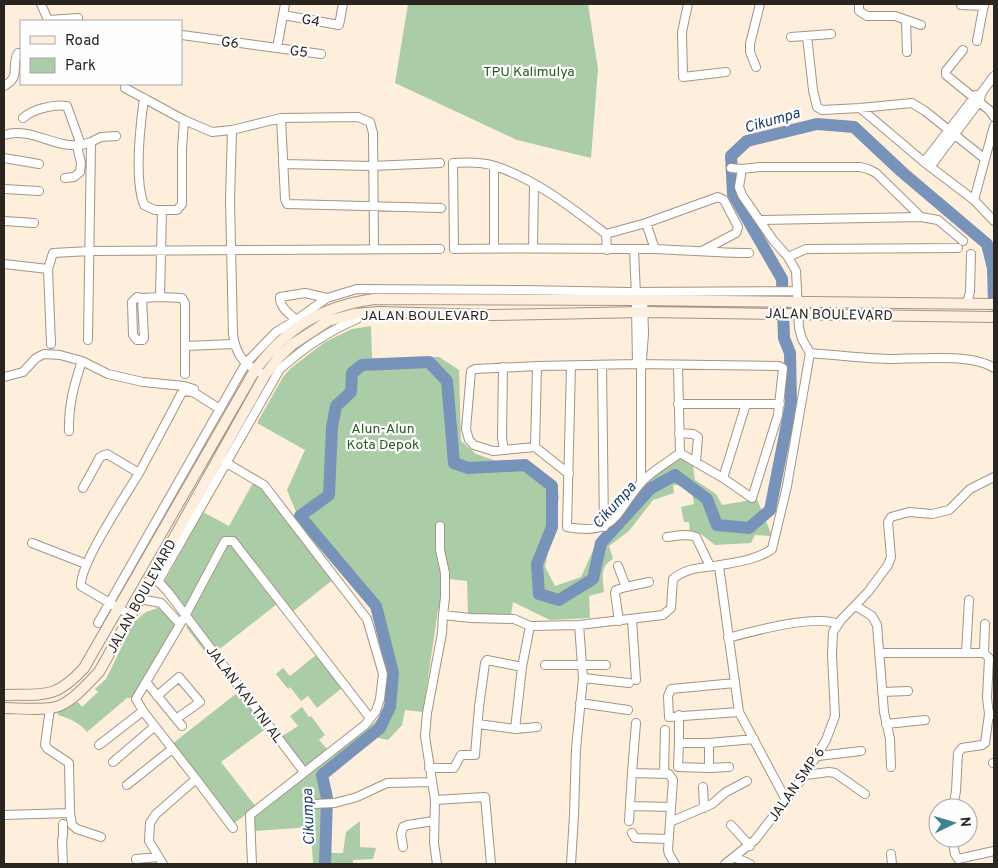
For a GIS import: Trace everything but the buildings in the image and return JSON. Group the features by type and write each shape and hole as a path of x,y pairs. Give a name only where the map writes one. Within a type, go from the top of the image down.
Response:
{"main road":[{"name":"JALAN BOULEVARD","path":"4,695 50,694 63,688 84,668 115,606 225,408 278,342 307,320 324,311 374,299 797,296 994,304"},
{"name":"JALAN BOULEVARD","path":"4,708 50,708 59,706 75,696 99,672 130,615 156,579 222,460 265,375 279,357 308,333 328,321 354,314 379,312 492,315 640,312 994,317"}],"street":[{"path":"41,4 48,20 78,18"},
{"path":"277,48 285,4"},
{"name":"G4","path":"283,16 339,25 343,4"},
{"path":"688,4 682,32 683,77 726,72"},
{"path":"756,67 750,52 750,44 760,4"},
{"path":"859,4 859,11 867,16 895,16 921,25"},
{"path":"961,5 984,5 977,41"},
{"path":"906,21 906,52"},
{"path":"792,37 831,34"},
{"name":"G6","path":"182,35 277,48"},
{"path":"807,36 813,90 817,107 822,110 912,102 985,158"},
{"name":"G5","path":"277,48 321,54"},
{"path":"963,50 946,71 946,74 994,117"},
{"path":"4,86 12,82 14,78 16,57 20,53"},
{"path":"927,165 948,130 994,76"},
{"path":"125,88 184,120 212,132 232,130 281,118 358,117 370,122 373,133 372,207 374,248"},
{"path":"144,98 140,129 139,192 144,205 155,210 177,210 182,204 184,120"},
{"path":"927,165 955,136 976,99"},
{"path":"23,118 28,113 58,104 67,106 79,145 81,163 80,172 74,177 65,178"},
{"path":"860,108 927,165 974,200 994,221"},
{"path":"281,118 285,199 288,204 441,208"},
{"path":"974,200 994,126"},
{"path":"232,130 230,200 234,344 240,358 265,375"},
{"path":"4,135 11,133 38,135 53,142 79,145 101,137 116,136"},
{"path":"88,340 91,142"},
{"path":"4,158 39,164"},
{"path":"607,250 608,240 606,234 562,200 534,184 494,166 472,162 453,163 454,249 534,248 607,250 655,250 749,253"},
{"path":"283,164 372,166 440,163"},
{"path":"494,166 494,248"},
{"path":"442,615 514,619 530,626 579,625 663,615 671,608 673,579 678,575 764,554 772,549 786,486 810,353 802,339 799,328 796,271 788,256 773,240 742,195 737,168 868,168 876,173 921,217"},
{"path":"534,184 534,248"},
{"path":"4,189 39,191"},
{"path":"606,234 646,223 711,199 718,198 724,200 738,227 736,233 700,252"},
{"path":"160,297 162,210"},
{"path":"760,220 921,217 938,220 963,241"},
{"path":"4,221 34,223"},
{"path":"646,223 655,250"},
{"path":"52,344 48,269 52,253 374,248 440,249"},
{"path":"788,256 806,249 958,248"},
{"path":"634,250 638,298 644,334 639,364 641,483"},
{"path":"967,303 970,292 971,254"},
{"path":"4,264 48,269"},
{"path":"225,408 246,363 276,332 327,298 357,289 526,290 638,298"},
{"path":"296,320 283,307 280,298 305,293 327,298"},
{"path":"142,298 144,338 143,340 137,340 133,335 132,302 137,297 178,297 184,300 185,374"},
{"path":"252,864 250,815 364,725 376,711 380,699 383,674 367,620 264,486 222,460 280,369 305,348 332,330 357,319"},
{"path":"185,346 234,344"},
{"path":"810,353 885,359 963,359 989,364 994,368"},
{"path":"4,378 23,372 36,358 44,354 60,355 82,361 108,374 143,382 194,388 225,408"},
{"path":"69,431 68,417 72,393 82,361"},
{"path":"569,474 535,447 493,451 474,445 468,440 466,429 471,372 475,368 639,364 780,366 783,368 778,415 752,498 723,478 680,453"},
{"path":"678,365 680,453"},
{"path":"535,447 537,366"},
{"path":"571,366 567,527 578,529 604,527 615,518 641,483 680,453"},
{"path":"602,366 604,527"},
{"path":"503,367 502,438 504,450"},
{"path":"130,615 81,586 80,582 86,564 139,473 181,394 184,391 193,392 225,408"},
{"path":"678,404 780,404"},
{"path":"723,478 746,404"},
{"path":"679,433 698,436 696,462"},
{"path":"83,488 100,457 105,454 139,473"},
{"path":"728,638 765,628 800,623 831,621 838,624 856,606 888,565 891,557 888,522 891,517 909,512 932,514 949,510 970,489 994,477"},
{"path":"437,864 433,821 435,800 425,736 427,713 442,634 442,615 445,597 445,573 440,550 440,526"},
{"path":"667,537 693,535 696,537 710,566"},
{"path":"233,828 154,727 136,699 185,616 225,541 233,541 370,718"},
{"path":"32,543 86,564"},
{"path":"618,566 626,587"},
{"path":"718,566 739,712 786,800"},
{"name":"JALAN KAV TNI AL","path":"156,579 304,772"},
{"path":"619,621 616,590 649,582"},
{"path":"140,599 161,603 180,624"},
{"path":"966,653 969,600"},
{"path":"98,623 115,606"},
{"path":"856,606 874,619 877,628 882,692 890,740 891,767"},
{"path":"583,678 632,682 632,619"},
{"name":"JALAN SMP 6","path":"725,864 750,846 822,755 835,716 832,632 838,624"},
{"path":"984,653 985,624"},
{"path":"571,864 576,749 583,678 579,625"},
{"path":"515,728 522,668 530,626"},
{"path":"879,653 984,653 989,658 987,698 992,715 985,743 962,748 958,753 955,798"},
{"path":"429,768 454,768 461,755 475,755 485,663 487,660 522,668"},
{"path":"545,664 606,666"},
{"path":"157,696 179,678 200,702 176,718"},
{"path":"146,682 182,726"},
{"path":"735,683 671,689 668,696 670,717 739,712"},
{"path":"882,692 908,691"},
{"path":"580,703 628,710"},
{"path":"50,708 45,745 69,763 72,825 77,829 101,837"},
{"path":"99,745 142,711"},
{"path":"679,716 678,767 729,767"},
{"path":"886,724 926,720"},
{"path":"822,755 839,722"},
{"path":"478,724 515,728 537,727"},
{"path":"629,821 636,724"},
{"path":"113,762 154,727"},
{"path":"664,774 666,730"},
{"path":"679,743 709,744 754,739"},
{"path":"709,744 709,768"},
{"path":"127,785 172,749"},
{"path":"822,755 861,751"},
{"path":"632,773 669,774 673,780 668,839 669,854 675,864"},
{"path":"806,775 835,773 865,794"},
{"path":"163,864 149,841 149,828 152,818 196,779"},
{"path":"670,822 715,803 726,792 746,781"},
{"path":"318,804 357,797 387,784 432,782"},
{"path":"703,787 704,808"},
{"path":"435,800 486,797 491,864"},
{"path":"631,806 670,807"},
{"path":"4,816 70,813"},
{"path":"403,847 401,834 403,827 433,821"},
{"path":"62,824 63,864"},
{"path":"731,825 750,846"},
{"path":"632,833 635,838 668,839"},
{"path":"953,848 954,854 958,859 968,861 994,851"},
{"path":"891,854 892,864"},
{"path":"136,859 158,857"},
{"path":"734,857 750,864"}],"green space":[{"name":"TPU Kalimulya","path":"408,4 588,4 598,69 591,158 517,140 395,83"},
{"name":"Alun-Alun Kota Depok","path":"371,326 372,358 439,357 459,370 461,441 476,454 554,481 559,497 545,567 555,586 581,577 595,546 643,485 679,457 693,466 695,480 716,494 722,505 757,499 772,536 755,535 751,543 715,545 701,534 690,534 689,522 684,522 681,507 694,504 691,484 673,485 674,493 653,500 629,531 609,546 613,559 604,569 604,592 589,596 590,618 550,620 513,602 511,615 468,615 467,581 449,579 445,611 438,610 423,712 405,710 402,725 388,740 374,737 327,778 332,793 328,853 343,853 346,832 360,821 360,847 376,848 373,859 353,860 353,864 313,864 311,827 253,831 253,821 258,812 373,724 389,707 392,672 374,607 346,569 336,563 298,517 287,490 305,450 257,423 283,377 291,368 325,342 352,329"},
{"path":"253,483 261,488 334,579 287,616 277,604 217,651 167,588 165,581 203,512 229,526"},
{"path":"161,607 176,624 134,698 127,698 87,732 74,721 58,715 58,711 78,702 82,707 98,692 95,689 106,679 134,622 146,612"},
{"path":"189,624 268,727 221,762 256,807 233,824 172,744 237,693 186,627"},
{"path":"316,655 342,688 317,708 308,696 301,701 276,674 283,668 290,676"},
{"path":"302,707 325,735 319,740 328,750 304,768 281,737 298,726 290,716"}],"waterway":[{"name":"Cikumpa","path":"325,864 327,798 322,775 380,728 390,707 393,673 376,606 300,516 329,495 332,427 336,406 351,392 352,373 362,365 429,362 447,381 454,463 468,468 525,465 552,486 552,527 537,564 539,594 559,600 593,579 601,543 650,489 675,475 707,499 717,525 749,528 770,510 791,404 790,353 784,338 782,279 733,194 731,156 747,141 817,124 854,127 902,172 987,244 993,268 994,305"}]}
